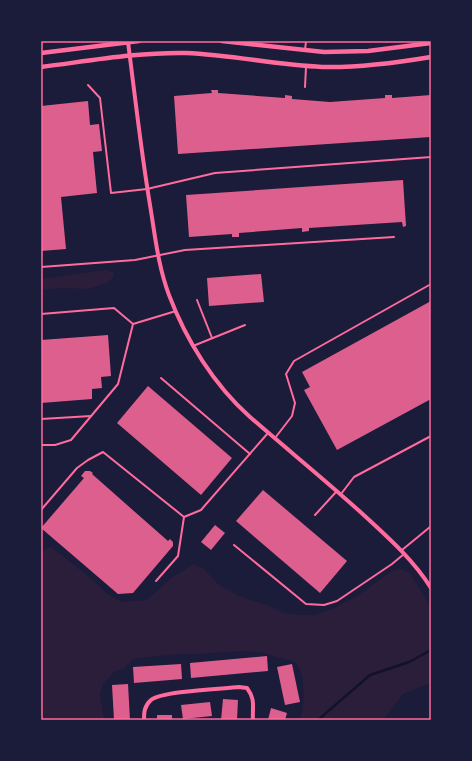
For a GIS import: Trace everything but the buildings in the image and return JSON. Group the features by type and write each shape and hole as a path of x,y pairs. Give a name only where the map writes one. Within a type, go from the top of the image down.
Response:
{"street":[{"path":"41,53 128,41 139,41"},
{"path":"128,41 147,189 158,255 169,294 193,346 214,378 227,394 249,416 341,494 403,552 431,588"},
{"path":"222,41 324,52 368,51 431,43"},
{"path":"41,67 130,56 166,54 212,54 322,67 371,65 431,57"},
{"path":"144,720 146,706 150,701 163,695 239,687 247,688 252,695 254,708 253,720"}],"lane":[{"path":"305,51 306,41"},
{"path":"304,87 306,65"},
{"path":"88,85 100,98 111,193 147,189 215,173 431,157"},
{"path":"41,267 136,260 185,250 394,237"},
{"path":"275,438 292,416 295,403 286,374 294,361 431,284"},
{"path":"197,300 212,338"},
{"path":"41,314 114,308 133,324"},
{"path":"133,324 176,311"},
{"path":"41,446 71,440 118,384 133,324"},
{"path":"193,346 245,325"},
{"path":"161,378 250,454"},
{"path":"41,419 91,416"},
{"path":"184,517 201,510 268,432"},
{"path":"341,494 354,477 431,436"},
{"path":"41,510 77,468 103,452 184,517"},
{"path":"315,515 337,491"},
{"path":"156,581 178,556 184,517"},
{"path":"234,545 306,604 324,605 337,601 392,564 430,527"}],"shaded area":[{"path":"105,270 113,272 114,276 107,283 88,289 61,288 41,290 41,279"},
{"path":"51,547 93,580 107,594 122,602 147,600 171,578 194,564 204,569 219,585 239,596 269,606 283,613 299,615 315,615 334,608 357,596 392,571 401,569 410,573 431,608 431,683 403,694 383,720 300,720 303,704 303,683 301,672 295,662 260,652 241,651 178,654 133,659 124,668 114,672 103,684 100,694 104,720 41,720 41,551"}],"waterway":[{"path":"318,720 370,675 409,662 431,650"}]}
